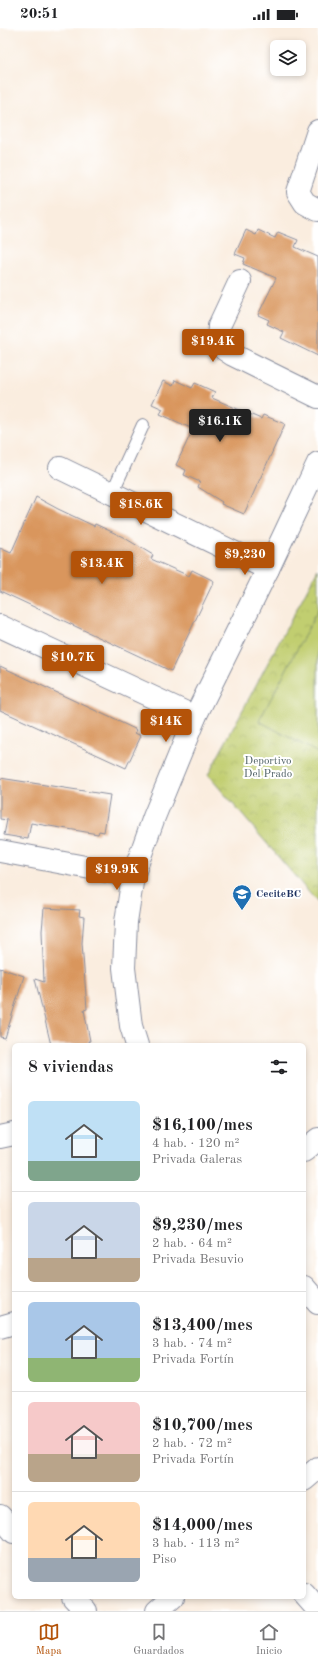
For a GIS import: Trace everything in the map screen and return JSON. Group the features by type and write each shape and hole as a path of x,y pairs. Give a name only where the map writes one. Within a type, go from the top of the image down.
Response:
{"street":[{"path":"318,131 298,192 305,203 318,210"},
{"path":"240,281 219,326 218,342 233,356 318,397"},
{"path":"136,1043 131,1026 124,968 126,922 133,876 154,817 194,717 268,569 318,464"},
{"path":"60,468 268,569"},
{"path":"0,626 194,717"},
{"path":"0,851 133,876"},
{"path":"0,1138 12,1135"},
{"path":"306,1149 318,1139"},
{"path":"306,1289 318,1303"},
{"path":"0,1326 12,1323"},
{"path":"306,1478 318,1468"},
{"path":"0,1516 12,1530"},
{"path":"306,1596 318,1610"},
{"path":"75,1599 86,1611"},
{"path":"157,1611 171,1599"}],"lane":[{"path":"112,493 143,426"}],"green space":[{"name":"Deportivo Del Prado","path":"318,569 318,903 208,775"},
{"path":"318,610 318,753 259,721"}],"building":[{"path":"246,230 256,235 258,230 275,238 278,232 298,240 295,247 318,257 318,356 281,338 284,332 267,324 269,320 258,315 276,278 243,264 245,258 235,254"},
{"path":"175,380 192,388 195,383 215,392 212,398 261,419 263,415 285,424 244,514 221,504 222,502 198,487 200,482 184,475 186,470 176,465 193,429 160,414 163,409 152,404 163,381 173,386"},
{"path":"36,497 94,526 95,524 123,537 153,555 151,559 189,576 192,570 214,581 171,671 0,591 0,548 11,553"},
{"path":"0,666 137,730 135,733 141,736 126,768 0,710"},
{"path":"0,778 110,795 104,832 99,831 98,834 31,823 28,839 4,835 7,820 0,819"},
{"path":"44,908 80,910 79,916 84,917 82,943 87,1009 84,1010 90,1041 88,1041 88,1043 51,1043 35,979 44,982 42,931"},
{"path":"0,968 24,976 5,1038 0,1037"}],"place":[{"name":"CeciteBC","path":"242,911"}]}
